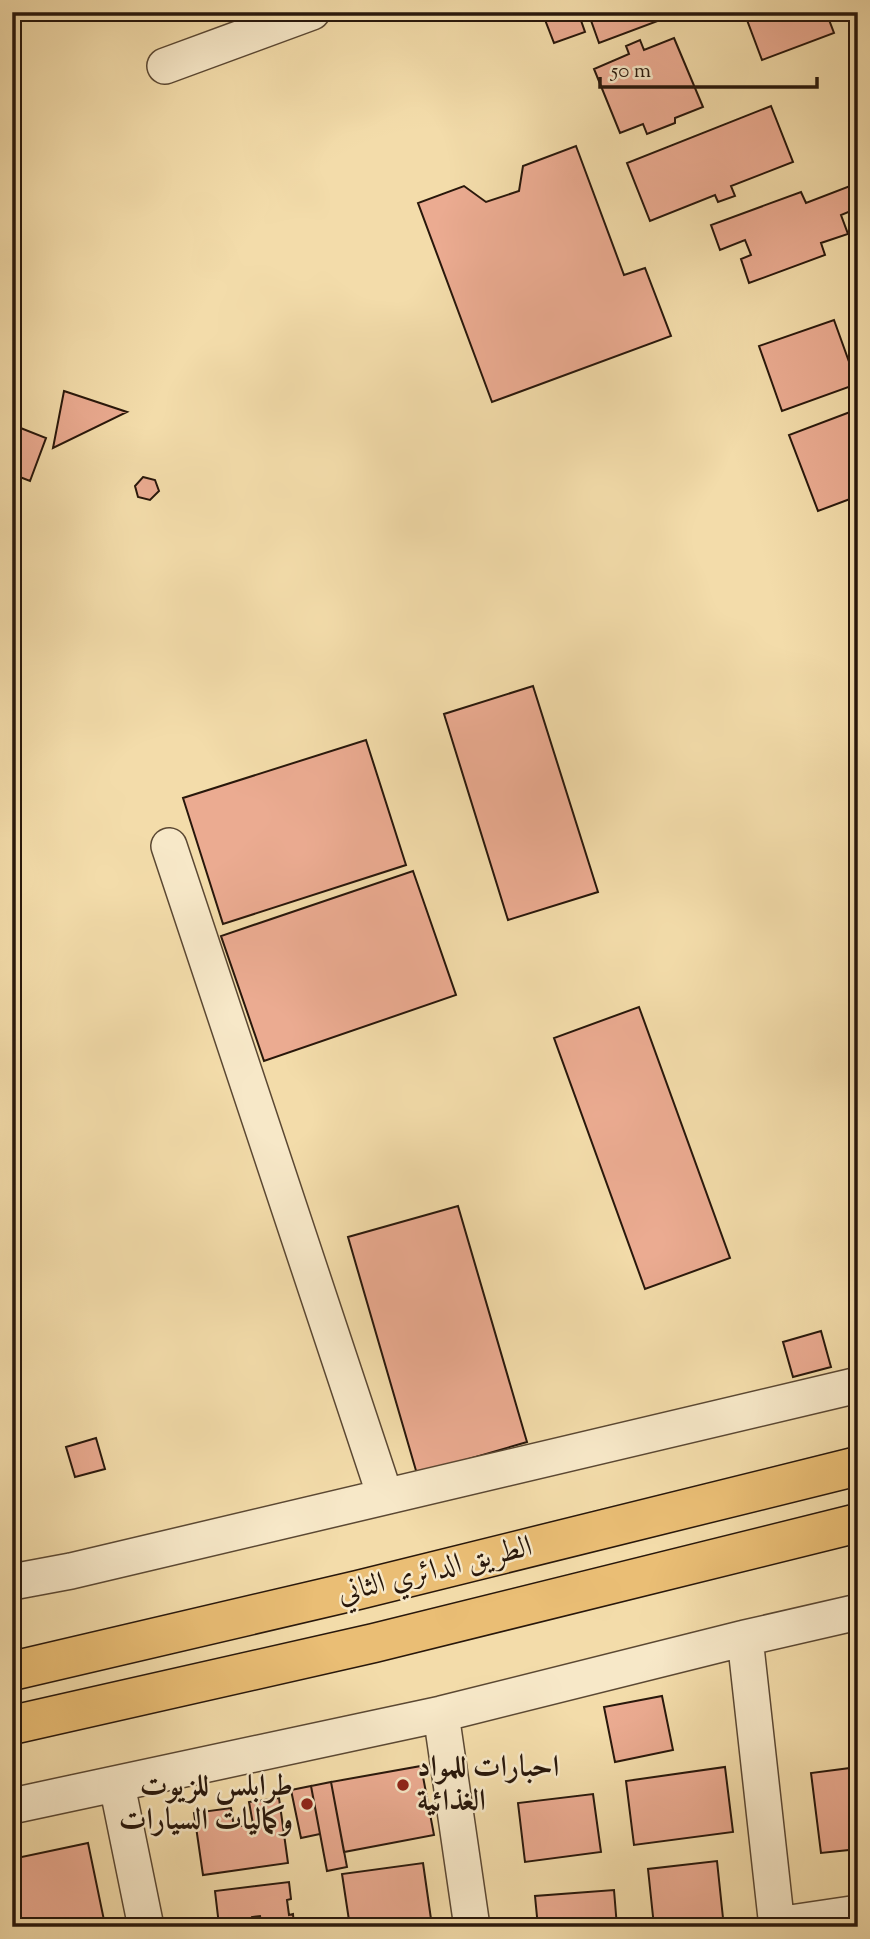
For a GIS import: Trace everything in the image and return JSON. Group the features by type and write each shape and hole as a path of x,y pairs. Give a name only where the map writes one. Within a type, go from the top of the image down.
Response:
{"highway":[{"name":"الطريق الدائري الثاني","path":"12,1671 358,1590 858,1466"},
{"name":"الطريق الدائري الثاني","path":"12,1725 374,1643 858,1523"}],"street":[{"path":"166,66 312,12"},
{"path":"169,846 385,1496"},
{"path":"12,1582 71,1572 858,1385"},
{"path":"12,1806 441,1714 858,1612"},
{"path":"745,1638 777,1926 858,1913"},
{"path":"441,1714 472,1927"},
{"path":"117,1785 146,1927"}],"building":[{"path":"542,12 578,12 585,32 554,43"},
{"path":"588,12 669,12 671,16 599,43"},
{"path":"744,12 826,12 834,33 762,60"},
{"path":"674,38 703,107 675,118 675,123 647,134 643,124 620,133 594,69 629,54 626,46 640,40 644,50"},
{"path":"771,106 793,162 731,186 735,196 718,202 715,195 650,221 627,163"},
{"path":"576,146 624,275 645,268 671,336 492,402 418,203 464,186 486,202 519,191 523,166"},
{"path":"850,186 858,208 841,215 848,234 821,243 825,255 749,283 741,259 751,255 745,240 720,250 711,225 801,192 806,203"},
{"path":"834,320 857,384 782,411 759,346"},
{"path":"64,391 127,412 53,448"},
{"path":"858,409 858,496 818,511 789,435"},
{"path":"13,425 46,438 30,481 12,474"},
{"path":"143,477 155,480 159,491 150,500 138,497 135,486"},
{"path":"533,686 598,892 508,920 444,714"},
{"path":"366,740 406,865 223,924 183,798"},
{"path":"413,871 456,995 264,1061 221,936"},
{"path":"639,1007 730,1258 645,1289 554,1038"},
{"path":"458,1206 527,1442 417,1474 348,1237"},
{"path":"821,1331 831,1367 793,1377 783,1342"},
{"path":"96,1438 105,1469 75,1477 66,1447"},
{"path":"662,1696 673,1750 615,1762 604,1707"},
{"path":"421,1766 434,1835 344,1852 331,1782"},
{"path":"725,1767 733,1832 634,1845 626,1781"},
{"path":"858,1767 858,1849 821,1853 811,1773"},
{"path":"331,1782 347,1867 327,1871 311,1786"},
{"path":"311,1786 320,1834 301,1838 291,1790"},
{"path":"593,1794 601,1852 525,1862 518,1803"},
{"path":"279,1798 288,1863 203,1875 194,1813 231,1808 234,1827 253,1824 249,1802"},
{"path":"88,1843 105,1925 14,1927 12,1859"},
{"path":"717,1861 723,1918 654,1926 648,1869"},
{"path":"423,1863 431,1919 375,1927 350,1927 342,1874"},
{"path":"289,1882 291,1899 287,1900 289,1915 293,1914 294,1927 262,1927 260,1916 252,1917 253,1927 219,1925 215,1891"},
{"path":"614,1890 617,1927 538,1927 535,1896"}],"place":[{"name":"احبارات للمواد الغذائية","path":"403,1785"},
{"name":"طرابلس للزيوت وكماليات السيارات","path":"307,1804"}]}
